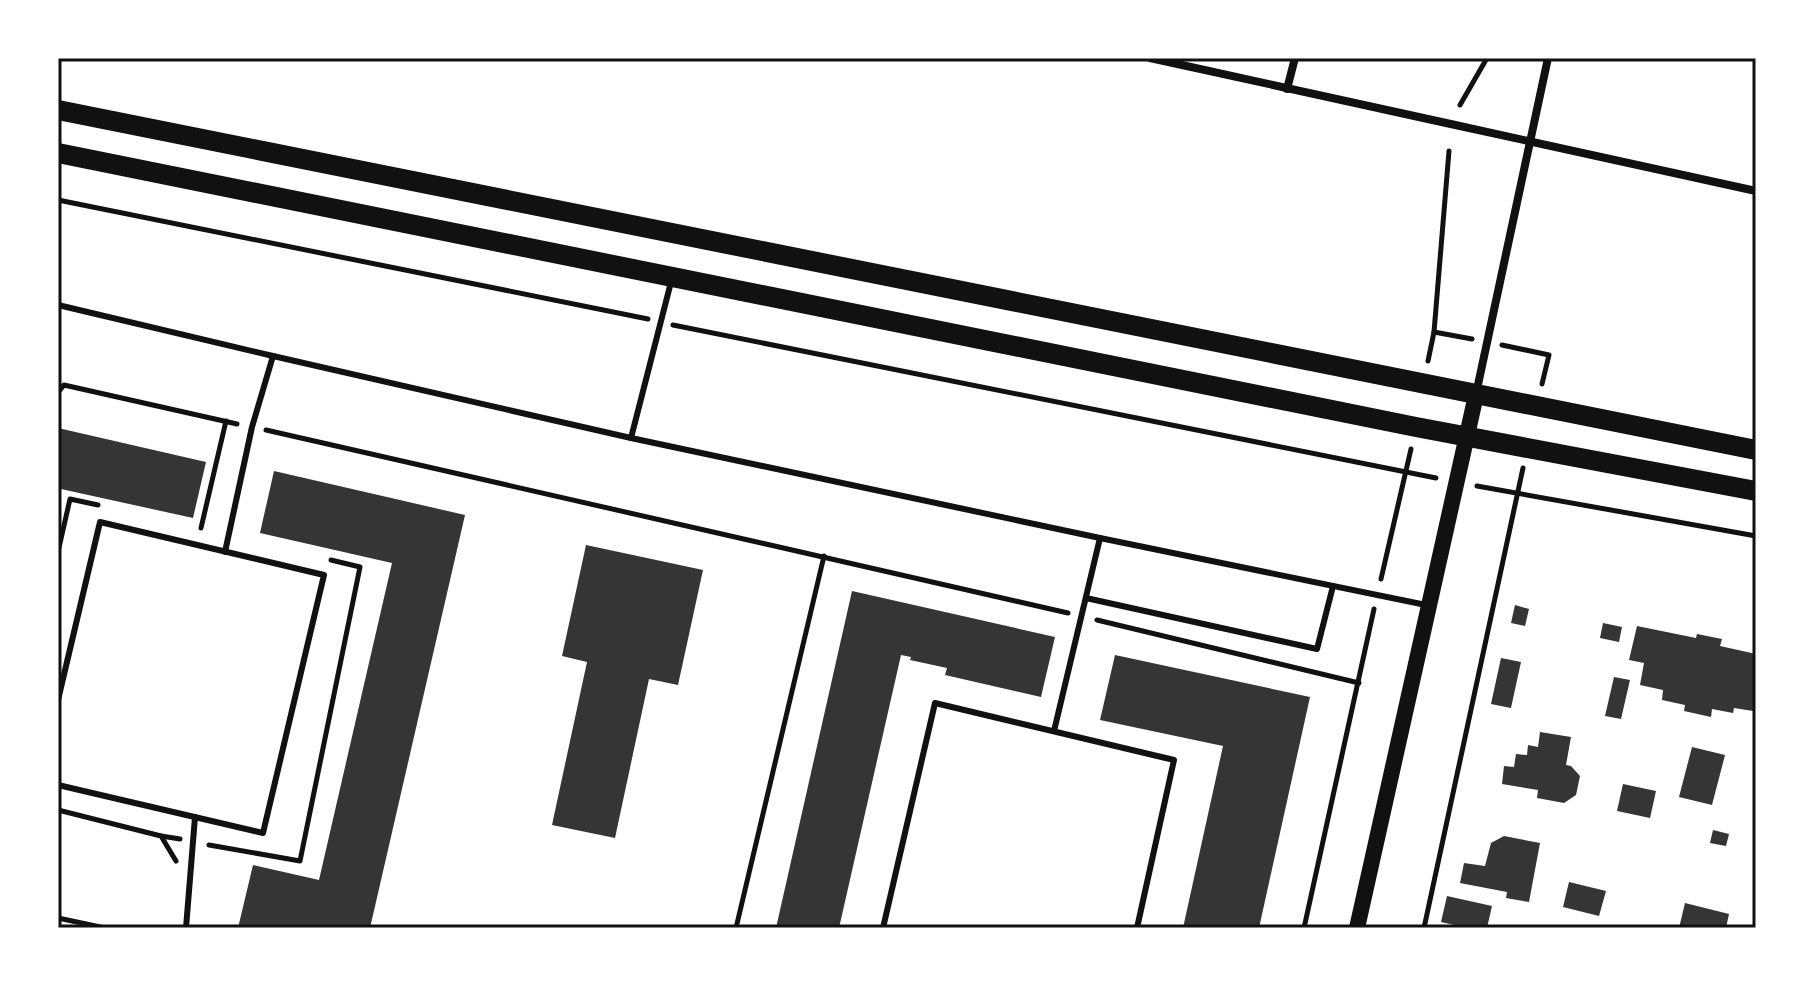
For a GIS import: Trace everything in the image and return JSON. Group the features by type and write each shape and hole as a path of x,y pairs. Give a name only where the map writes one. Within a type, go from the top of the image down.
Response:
{"main road":[{"path":"58,110 1756,450"},
{"path":"58,153 1416,427 1756,491"},
{"path":"1357,928 1476,395"}],"street":[{"path":"1150,58 1756,191"},
{"path":"1287,89 1295,58"},
{"path":"1476,395 1548,58"}],"lane":[{"path":"631,438 672,277"},
{"path":"58,305 631,438 1429,606"},
{"path":"225,552 252,427 273,356"},
{"path":"58,700 100,522 324,575 263,833 58,785"},
{"path":"1054,731 1100,538"},
{"path":"1086,598 1317,649 1333,586"},
{"path":"883,928 935,703 1174,760 1137,928"},
{"path":"186,928 195,817"}],"path":[{"path":"1460,105 1487,58"},
{"path":"1424,384 1434,332 1449,151"},
{"path":"58,200 1406,472 1756,536"},
{"path":"1434,332 1549,355 1537,406"},
{"path":"58,392 64,385 226,421 824,556 1359,683"},
{"path":"188,525 202,528 226,421"},
{"path":"1304,928 1416,427"},
{"path":"1424,928 1527,448"},
{"path":"58,552 70,499 100,505"},
{"path":"736,928 824,556"},
{"path":"58,810 161,836 178,864"},
{"path":"58,918 105,928"}],"building":[{"path":"58,428 206,462 193,518 61,489 58,495"},
{"path":"274,471 465,515 370,928 238,928 253,865 319,880 392,563 260,533"},
{"path":"586,545 703,570 678,685 649,679 615,838 552,825 587,662 562,656"},
{"path":"852,591 1055,637 1041,697 945,675 947,668 901,655 839,928 776,928"},
{"path":"1515,605 1529,609 1525,626 1511,623"},
{"path":"1603,623 1622,627 1619,642 1600,638"},
{"path":"1637,626 1696,638 1697,634 1722,639 1720,646 1756,654 1753,711 1734,708 1733,713 1712,709 1711,717 1684,711 1685,705 1662,700 1663,690 1640,685 1644,663 1629,660"},
{"path":"1115,655 1310,697 1259,928 1183,928 1223,746 1100,720"},
{"path":"1501,658 1521,662 1511,708 1491,704"},
{"path":"1614,677 1630,680 1621,719 1605,716"},
{"path":"1540,732 1571,737 1566,765 1580,776 1576,795 1564,803 1537,798 1538,790 1502,784 1504,766 1514,767 1516,754 1527,755 1528,745 1538,747"},
{"path":"1692,747 1725,755 1712,805 1679,797"},
{"path":"1623,784 1656,791 1650,818 1617,811"},
{"path":"1713,830 1729,834 1726,846 1710,843"},
{"path":"1504,836 1540,843 1529,902 1506,898 1507,892 1460,883 1464,863 1485,866 1491,843"},
{"path":"1569,882 1606,891 1599,916 1563,907"},
{"path":"1447,896 1492,906 1487,928 1468,928 1441,922"},
{"path":"1685,903 1729,914 1726,928 1679,928"}]}
